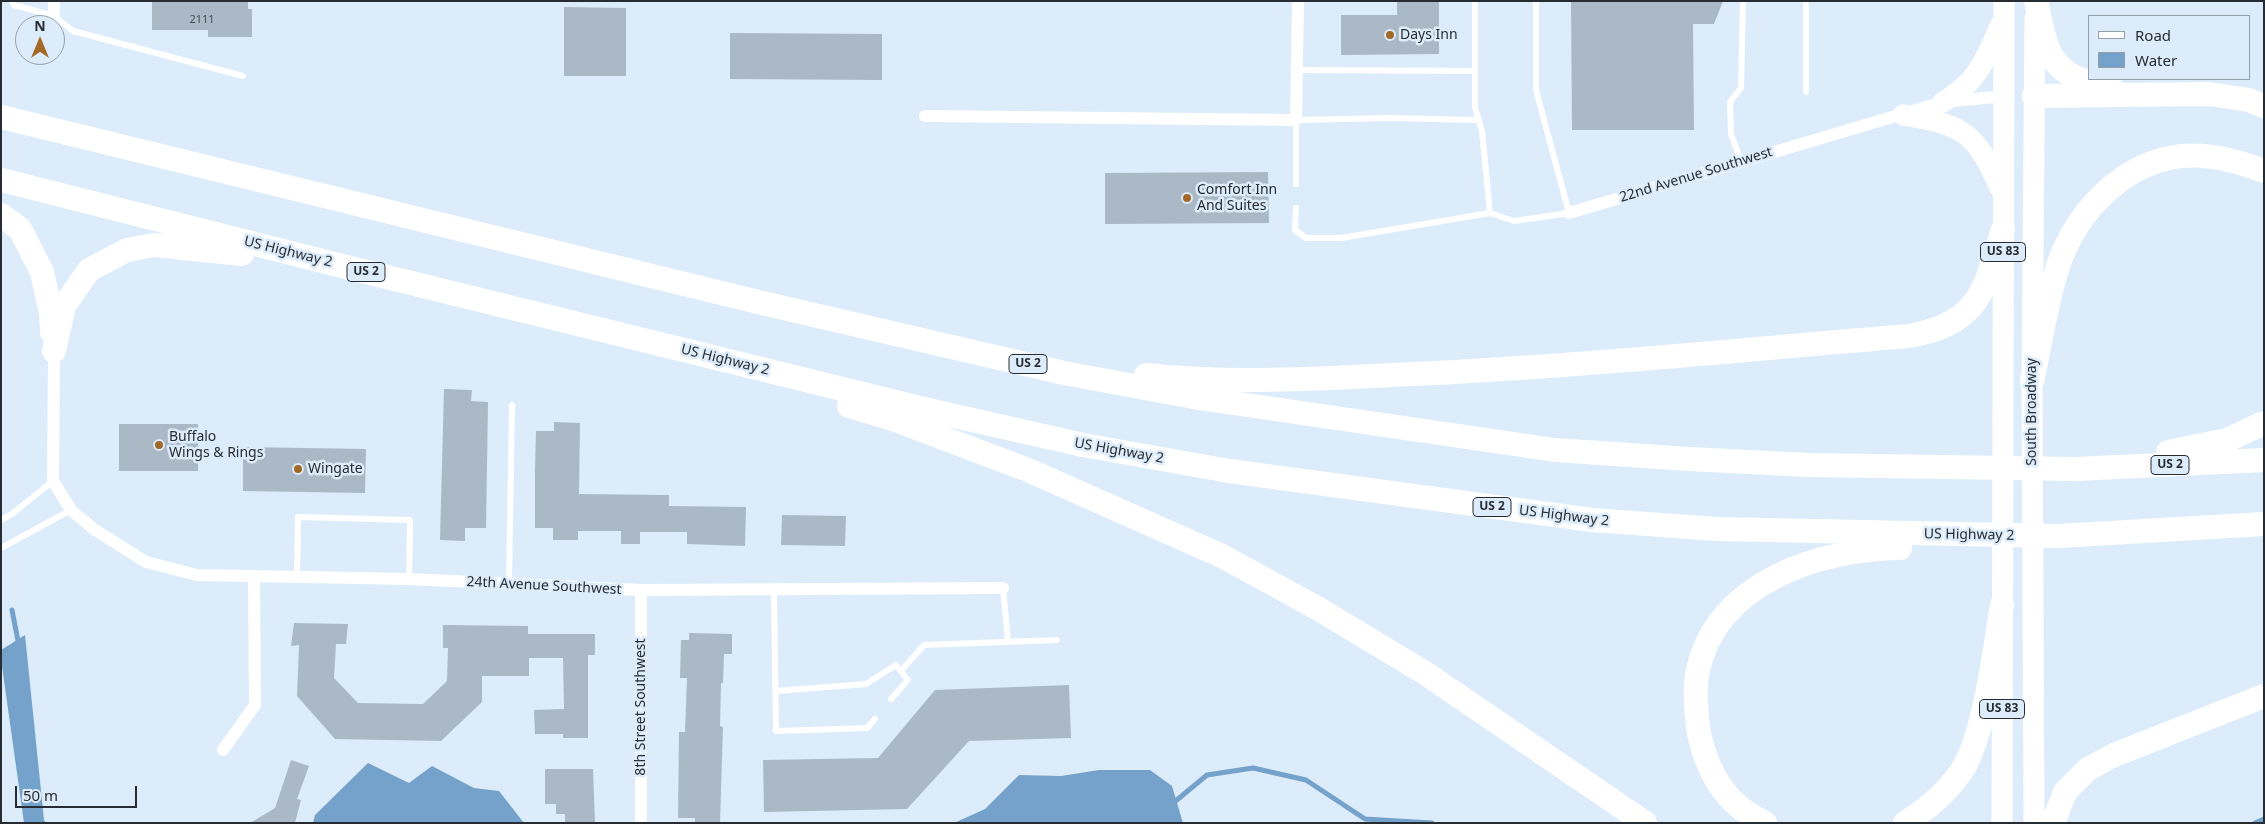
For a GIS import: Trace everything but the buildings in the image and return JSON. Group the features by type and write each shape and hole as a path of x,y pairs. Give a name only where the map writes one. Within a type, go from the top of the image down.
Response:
{"highway":[{"path":"2036,1 2047,50 2054,62 2074,77 2139,94"},
{"name":"South Broadway","path":"2034,823 2032,381 2036,1"},
{"path":"1943,102 1962,92 1984,64 2004,9"},
{"name":"US 83","path":"2002,823 2004,9"},
{"path":"2034,96 2209,94 2249,100 2264,106"},
{"name":"22nd Avenue Southwest","path":"2004,96 2034,96"},
{"path":"1903,115 1936,120 1958,127 1974,141 1987,158 2003,194"},
{"name":"US 2","path":"1,117 452,228 1064,373 1199,398 1555,450 1662,458 1809,465 2076,469 2264,460"},
{"path":"2032,381 2059,263 2070,238 2082,218 2100,196 2138,170 2161,160 2183,156 2220,158 2264,171"},
{"name":"US Highway 2","path":"1,180 732,362 1083,445 1229,471 1592,520 1717,529 1979,535 2108,534 2264,524"},
{"path":"1,215 20,228 42,272 51,313 54,351"},
{"path":"1005,359 1171,377 1286,380 1453,373 1909,336 1940,329 1967,313 1979,298 1986,283 2003,228"},
{"path":"54,351 64,306 90,270 127,250 154,245 196,248 346,267"},
{"path":"732,362 798,390 893,420 1028,470 1222,556 1317,608 1396,655 1645,823"},
{"path":"2076,469 2127,454 2178,452 2227,440 2264,423"},
{"path":"1764,823 1734,803 1722,788 1712,771 1700,736 1696,694 1698,672 1703,653 1720,623 1748,594 1768,580 1784,571 1810,562 1874,548 1926,548 1979,535"},
{"path":"1905,823 1932,803 1962,771 1978,727 2002,600"},
{"path":"2052,823 2065,792 2088,769 2114,755 2264,696"}],"street":[{"path":"54,1 54,15"},
{"path":"925,116 1296,120 1298,1"},
{"name":"22nd Avenue Southwest","path":"1569,213 1943,102 2004,96"},
{"path":"54,351 54,481"},
{"name":"24th Avenue Southwest","path":"54,481 71,510 95,530 146,562 197,575 409,579 641,590 1003,588"},
{"path":"223,750 255,706 254,577"},
{"name":"8th Street Southwest","path":"641,590 642,823"}],"lane":[{"path":"12,1 14,5 50,15"},
{"path":"1475,1 1475,107 1482,131 1490,213"},
{"path":"1296,208 1295,230 1306,238 1341,238 1490,213 1514,221 1569,213 1536,90 1536,1"},
{"path":"1741,161 1731,134 1730,102 1741,88 1743,1"},
{"path":"1806,1 1806,92"},
{"path":"65,25 73,31 243,76"},
{"path":"1297,70 1475,71"},
{"path":"1296,184 1296,120 1390,118 1478,120"},
{"path":"509,584 512,406"},
{"path":"1,520 12,514 54,481"},
{"path":"1,548 71,510"},
{"path":"297,578 298,516 410,520 409,579"},
{"path":"1003,588 1008,641"},
{"path":"774,590 776,731 867,728 875,719"},
{"path":"901,671 924,645 1057,640"},
{"path":"776,691 866,684 896,665 908,680 891,699"}],"water":[{"path":"25,635 44,820 46,823 24,823 1,659 1,650"},
{"path":"368,763 409,783 432,766 474,788 499,791 524,823 313,823 315,815"},
{"path":"1099,770 1150,770 1172,786 1183,823 954,823 985,809 1019,775 1061,776"}],"waterway":[{"path":"12,610 19,646"},
{"path":"1172,804 1207,775 1253,768 1306,780 1365,819 1432,823"},
{"path":"2255,823 2264,819"}],"place":[{"name":"Days Inn","path":"1390,35"},
{"name":"Comfort Inn And Suites","path":"1187,198"},
{"name":"Buffalo Wings & Rings","path":"159,445"},
{"name":"Wingate","path":"298,469"}]}
